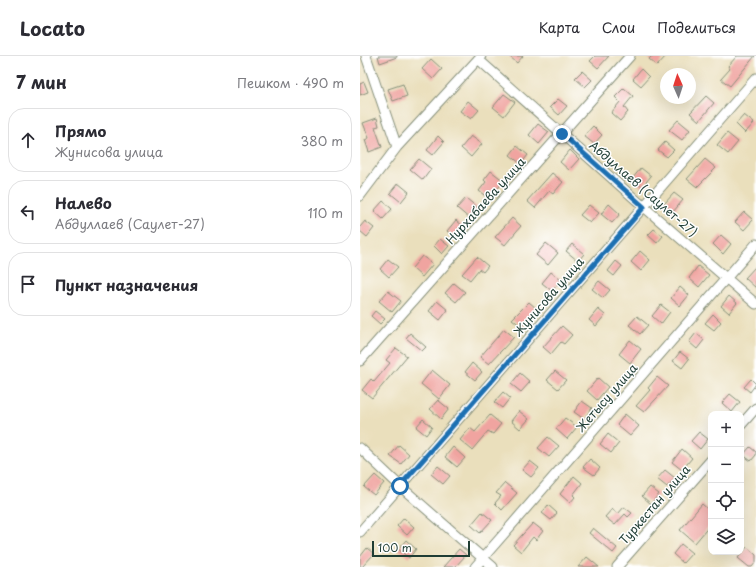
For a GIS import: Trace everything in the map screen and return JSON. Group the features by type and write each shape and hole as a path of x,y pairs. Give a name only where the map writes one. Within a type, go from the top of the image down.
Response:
{"street":[{"path":"366,56 397,147"},
{"name":"Нурхабаева улица","path":"360,361 630,56"},
{"path":"360,196 397,147 480,57"},
{"name":"Абдуллаев (Саулет-27)","path":"480,57 562,134 756,304"},
{"name":"Жунисова улица","path":"360,532 756,78"},
{"name":"Жетысу улица","path":"475,567 756,244"},
{"path":"744,422 756,408"},
{"path":"360,448 400,486 493,567"},
{"name":"Туркестан улица","path":"617,567 708,463"}],"building":[{"path":"378,56 397,56 397,57 380,63"},
{"path":"509,56 523,56 517,63"},
{"path":"595,56 609,56 598,68 590,61"},
{"path":"652,56 666,56 657,66 649,59"},
{"path":"737,56 755,56 730,86 721,79 730,69 728,66"},
{"path":"431,59 442,69 433,79 422,69"},
{"path":"641,69 649,77 641,86 633,79"},
{"path":"582,71 592,80 585,87 575,78"},
{"path":"364,82 368,92 360,95 360,84"},
{"path":"403,84 407,96 393,101 388,89"},
{"path":"624,88 633,96 624,107 628,112 620,121 611,113 620,102 615,97"},
{"path":"504,94 515,102 504,116 493,107"},
{"path":"706,96 714,103 699,121 690,113"},
{"path":"558,99 567,106 559,115 550,107"},
{"path":"468,101 479,110 471,119 460,111"},
{"path":"744,115 754,123 745,133 736,124"},
{"path":"377,118 379,126 375,127 382,147 369,152 365,140 369,138 363,123"},
{"path":"678,120 690,130 682,140 669,130"},
{"path":"538,124 549,132 539,144 529,135"},
{"path":"593,126 602,135 594,144 584,136"},
{"path":"727,133 738,142 728,154 717,145"},
{"path":"438,136 444,142 433,155 427,150"},
{"path":"471,136 482,144 471,157 461,148"},
{"path":"665,142 674,150 667,157 658,150"},
{"path":"517,146 528,155 521,164 510,155"},
{"path":"570,150 579,159 569,170 560,162"},
{"path":"419,159 431,169 423,180 410,169"},
{"path":"705,159 716,168 697,187 687,179"},
{"path":"641,168 651,176 642,187 632,179"},
{"path":"491,171 504,181 489,199 479,191 486,182 484,180"},
{"path":"552,173 563,182 553,194 549,191 535,208 527,201"},
{"path":"398,183 409,192 401,202 390,193"},
{"path":"674,193 683,200 673,212 664,204"},
{"path":"466,198 479,209 470,219 457,208"},
{"path":"383,201 392,209 383,219 374,211"},
{"path":"609,204 620,214 612,223 601,214"},
{"path":"589,205 599,213 590,223 580,215"},
{"path":"744,212 753,220 744,230 735,222"},
{"path":"512,218 521,226 505,245 495,237"},
{"path":"456,220 465,228 456,239 447,231"},
{"path":"365,221 374,228 367,237 360,231 360,227"},
{"path":"654,229 663,236 657,243 648,235"},
{"path":"721,235 731,244 723,254 713,244"},
{"path":"440,239 449,246 442,254 434,246"},
{"path":"546,243 558,253 548,265 536,255"},
{"path":"572,244 584,254 578,261 566,251"},
{"path":"640,251 650,260 641,271 631,262"},
{"path":"422,256 433,264 422,277 412,268"},
{"path":"477,257 488,266 483,272 479,269 470,280 462,274"},
{"path":"388,259 398,267 389,277 380,269"},
{"path":"616,261 622,266 614,276 608,271"},
{"path":"698,266 709,275 699,287 689,278"},
{"path":"756,266 756,288 745,278"},
{"path":"551,272 561,280 552,291 542,283"},
{"path":"599,281 610,290 603,298 592,289"},
{"path":"454,283 465,292 456,302 445,293"},
{"path":"680,287 689,295 680,306 671,298"},
{"path":"388,291 401,301 392,312 379,301"},
{"path":"729,296 737,303 729,313 721,306"},
{"path":"437,301 448,310 440,320 429,311"},
{"path":"529,302 536,308 521,326 512,319"},
{"path":"661,305 670,312 661,324 652,316"},
{"path":"598,309 605,315 596,326 589,320"},
{"path":"375,311 385,319 380,324 371,316"},
{"path":"713,314 721,322 714,330 705,323"},
{"path":"637,316 648,325 640,334 629,325"},
{"path":"562,326 572,335 564,344 561,342 551,354 543,347"},
{"path":"504,329 514,337 489,364 480,357"},
{"path":"410,333 426,347 422,351 406,338"},
{"path":"696,333 704,340 697,349 689,342"},
{"path":"630,340 641,349 630,363 619,354"},
{"path":"396,348 407,356 372,398 362,390 371,379 374,382 390,363 386,360"},
{"path":"680,352 689,359 682,368 673,361"},
{"path":"472,363 482,372 475,380 465,372"},
{"path":"432,370 450,385 439,399 421,384"},
{"path":"555,371 566,380 558,389 547,380"},
{"path":"520,373 530,382 521,392 511,384"},
{"path":"657,377 668,386 644,412 636,406 650,390 648,388"},
{"path":"598,378 608,387 597,400 587,391"},
{"path":"751,379 756,384 750,392 744,387"},
{"path":"503,392 510,398 502,408 494,402"},
{"path":"730,394 740,402 733,411 722,403"},
{"path":"438,400 449,409 441,419 430,409"},
{"path":"582,401 592,408 584,419 574,412"},
{"path":"519,411 529,419 520,429 511,421"},
{"path":"625,414 639,426 630,436 617,425"},
{"path":"490,415 501,424 493,434 488,431 472,450 460,440 470,428 475,432"},
{"path":"565,418 577,427 567,439 556,429"},
{"path":"423,419 432,427 426,435 416,427"},
{"path":"699,432 708,439 700,449 691,441"},
{"path":"608,434 619,443 611,453 600,444"},
{"path":"548,437 559,446 549,457 538,448"},
{"path":"399,445 409,454 401,464 390,456"},
{"path":"453,447 465,458 457,467 445,457"},
{"path":"750,447 756,452 756,455 751,461 744,456"},
{"path":"682,449 692,458 682,470 672,462"},
{"path":"590,459 600,468 594,475 583,467"},
{"path":"530,461 539,468 531,477 522,470"},
{"path":"438,466 450,476 443,484 431,474"},
{"path":"665,470 675,478 667,487 657,479"},
{"path":"375,475 384,483 374,495 364,487"},
{"path":"574,476 582,483 573,495 575,497 570,503 560,494"},
{"path":"505,483 517,493 502,510 495,503 501,496 496,493"},
{"path":"650,487 659,494 651,504 642,496"},
{"path":"702,504 708,509 708,528 695,543 680,530"},
{"path":"548,505 557,513 551,520 542,513"},
{"path":"624,507 632,513 628,517 625,514 615,525 605,517 612,509 618,514"},
{"path":"482,512 492,520 480,533 471,525"},
{"path":"404,518 414,527 407,535 397,526"},
{"path":"533,523 543,531 536,540 533,537 521,552 513,545"},
{"path":"593,528 617,548 613,553 589,533"},
{"path":"406,540 416,549 409,558 398,549"},
{"path":"681,544 692,553 683,563 673,554"},
{"path":"747,547 756,555 756,562 752,567 749,567 738,558 740,555 744,555 744,551"},
{"path":"367,548 374,554 362,567 360,567 360,557"},
{"path":"459,549 466,555 455,567 443,567"},
{"path":"587,557 599,567 578,567"}],"route":[{"path":"400,486 644,207 562,134"}]}
